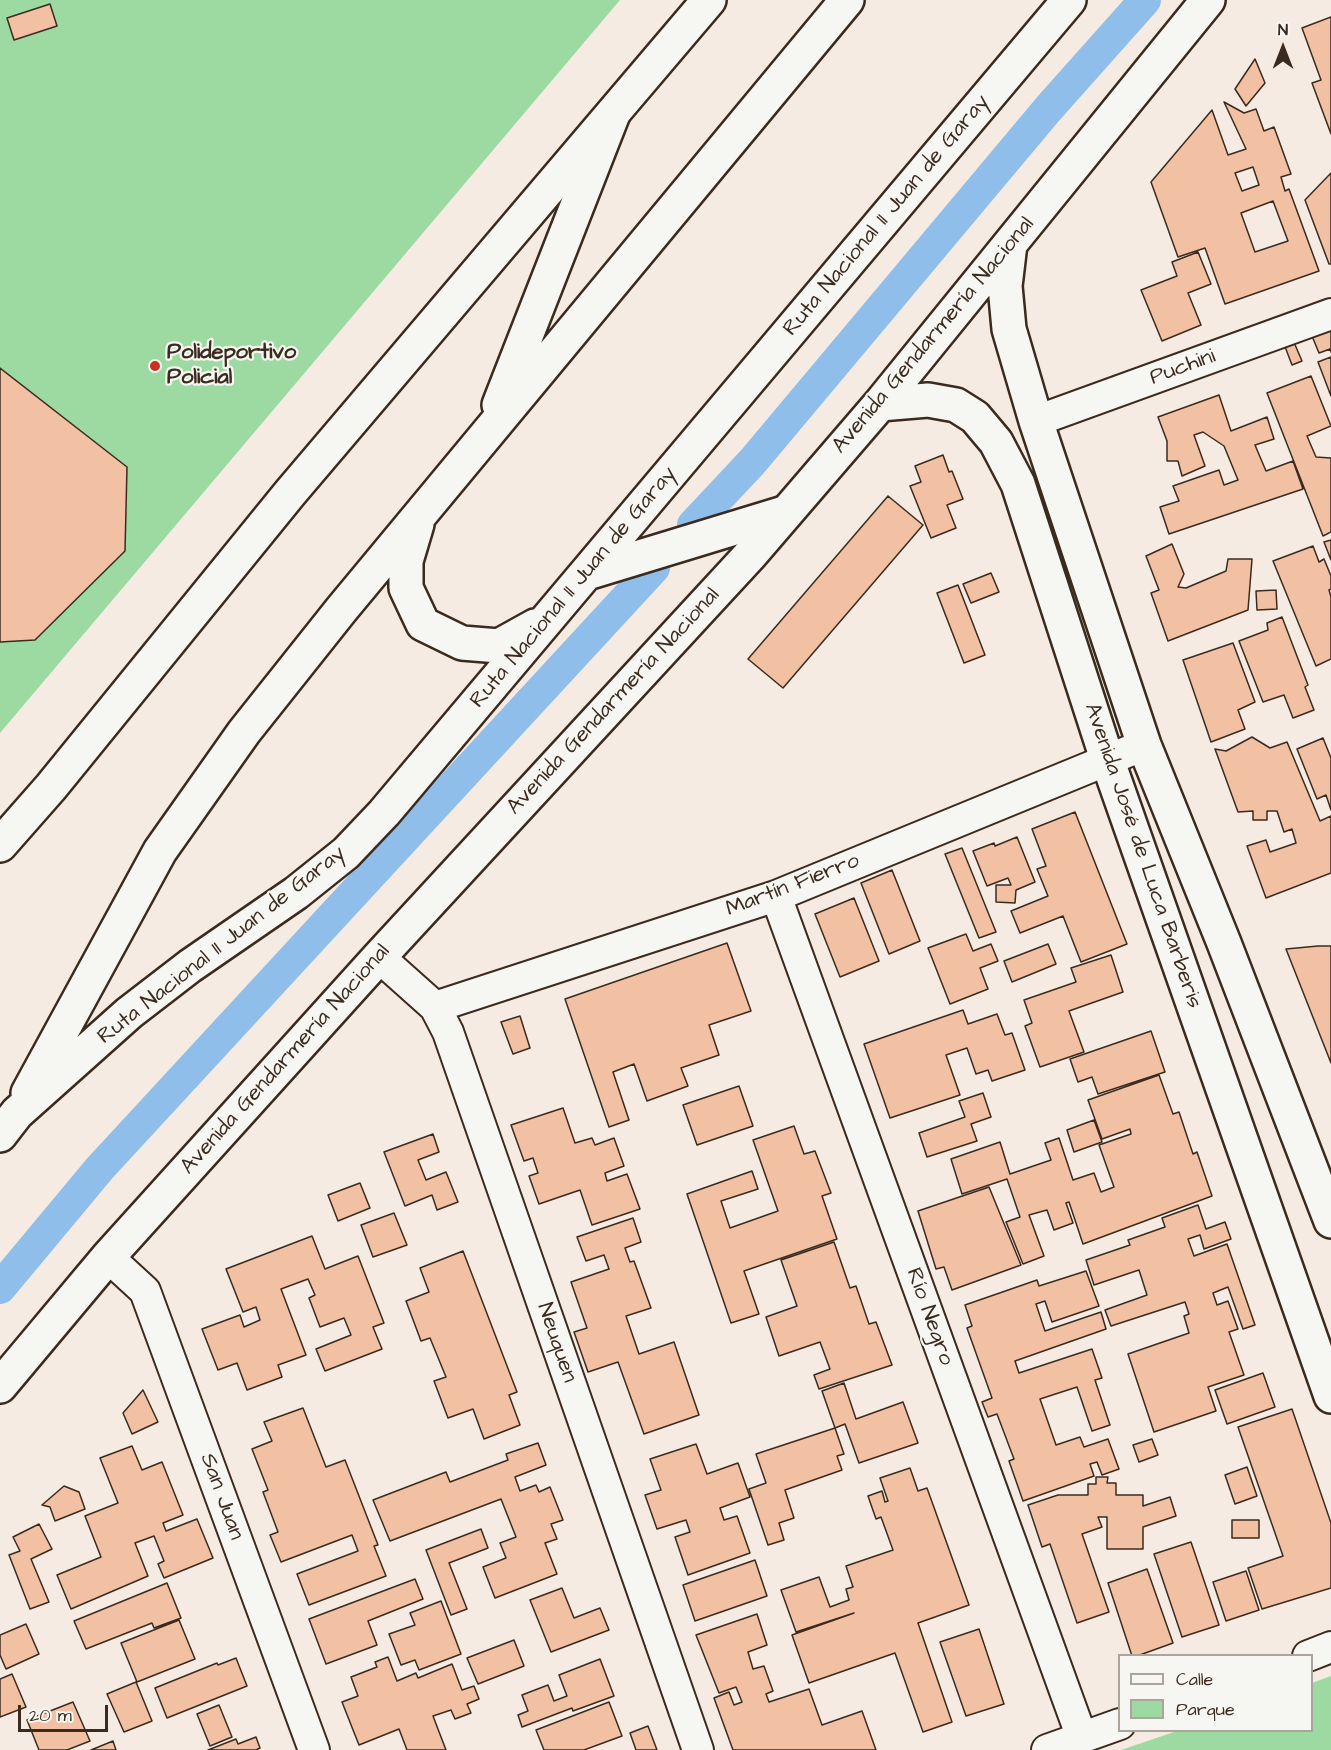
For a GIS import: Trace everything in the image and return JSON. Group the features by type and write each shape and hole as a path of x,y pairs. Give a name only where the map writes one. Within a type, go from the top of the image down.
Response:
{"main road":[{"path":"0,845 51,787 290,493 709,0"},
{"name":"Ruta Nacional 11 Juan de Garay","path":"9,1124 159,852 244,732 341,610 847,0"},
{"name":"Ruta Nacional 11 Juan de Garay","path":"9,1124 129,1013 190,966 296,893 346,853 384,813 1069,0"},
{"name":"Avenida Gendarmería Nacional","path":"0,1386 108,1257 379,957 751,554 880,404 1208,0"},
{"path":"488,433 614,114"},
{"name":"Avenida José de Luca Barberis","path":"1011,244 1005,286 1009,329 1036,421 1144,745 1331,1221"},
{"name":"Avenida José de Luca Barberis","path":"880,404 928,400 956,405 975,417 996,442 1018,484 1107,759 1331,1396"},
{"path":"586,573 784,513"},
{"path":"419,516 406,561 406,588 423,624 462,643 499,646 546,620"}],"street":[{"name":"Puchini","path":"1036,421 1331,314"},
{"name":"Martín Fierro","path":"435,1007 776,896 1144,745"},
{"name":"Río Negro","path":"776,896 1082,1738"},
{"name":"Neuquen","path":"379,957 435,1007 448,1032 698,1750"},
{"name":"San Juan","path":"108,1257 145,1292 314,1750"},
{"path":"1313,1654 1331,1647"},
{"path":"1047,1750 1118,1724"}],"green space":[{"name":"Polideportivo Policial","path":"0,0 620,0 0,733"},
{"path":"1331,1676 1331,1750 1121,1750 1174,1732 1313,1732 1313,1683"}],"building":[{"path":"50,4 57,26 14,40 7,18"},
{"path":"1331,17 1331,134 1312,83 1321,80 1302,28"},
{"path":"1255,59 1265,83 1246,106 1235,89"},
{"path":"1224,102 1244,113 1256,109 1264,131 1274,127 1291,174 1281,177 1285,191 1289,189 1319,271 1225,304 1205,248 1178,257 1151,182 1212,110 1228,155 1246,149","holes":["1253,167 1259,185 1242,191 1235,173","1273,201 1288,241 1255,252 1241,213"]},
{"path":"1331,173 1331,264 1329,264 1305,200"},
{"path":"1198,252 1211,284 1188,293 1201,325 1162,341 1141,290 1177,276 1172,262"},
{"path":"1331,325 1331,352 1330,349 1319,353 1312,336"},
{"path":"1293,340 1302,361 1292,365 1284,344"},
{"path":"1331,357 1331,396 1318,362"},
{"path":"0,368 127,467 125,551 35,640 0,642"},
{"path":"1311,376 1331,426 1307,436 1316,457 1331,458 1331,532 1323,536 1267,393"},
{"path":"1219,395 1231,431 1267,417 1274,439 1255,445 1266,471 1293,461 1303,489 1169,534 1160,507 1179,501 1173,486 1219,470 1224,485 1238,480 1224,446 1203,432 1194,435 1205,466 1182,476 1178,461 1167,461 1167,441 1158,417"},
{"path":"943,455 963,499 947,505 956,528 931,538 910,486 921,482 915,466"},
{"path":"888,496 923,525 783,688 748,659"},
{"path":"1331,540 1331,560 1324,542"},
{"path":"1172,544 1184,574 1178,587 1186,588 1226,571 1228,559 1252,559 1248,610 1168,641 1151,593 1159,590 1146,556"},
{"path":"1313,546 1319,562 1324,559 1331,576 1331,589 1329,590 1331,659 1316,666 1273,561"},
{"path":"991,573 999,592 971,603 963,584"},
{"path":"958,585 985,655 964,663 937,593"},
{"path":"1276,590 1277,609 1257,610 1256,591"},
{"path":"1282,617 1308,685 1305,687 1314,710 1293,718 1284,695 1263,702 1239,641 1268,630 1267,623"},
{"path":"1233,643 1255,702 1238,710 1245,729 1211,742 1183,660"},
{"path":"1252,737 1270,748 1287,742 1320,821 1331,816 1331,873 1266,898 1247,846 1266,840 1270,852 1296,843 1292,829 1284,832 1277,811 1267,811 1267,820 1253,820 1253,811 1238,812 1215,749 1226,751"},
{"path":"1323,738 1331,758 1331,810 1326,795 1317,799 1297,749"},
{"path":"1075,812 1127,944 1081,962 1063,916 1020,933 1011,911 1048,896 1037,869 1046,866 1032,829"},
{"path":"1017,837 1035,882 1016,890 1015,903 996,902 996,885 1011,885 1008,878 987,886 973,851 994,843 995,846"},
{"path":"962,848 996,932 979,938 945,854"},
{"path":"892,870 920,941 889,954 861,883"},
{"path":"854,898 879,961 840,977 815,914"},
{"path":"966,934 973,951 991,944 998,961 980,968 988,989 950,1004 928,948"},
{"path":"727,943 751,1011 709,1025 719,1055 681,1068 688,1086 647,1101 634,1064 613,1072 629,1120 609,1127 565,999"},
{"path":"1048,944 1056,964 1012,982 1004,961"},
{"path":"1331,946 1331,1063 1286,949"},
{"path":"1111,955 1123,992 1069,1011 1084,1052 1040,1067 1025,1026 1032,1023 1024,1000 1076,982 1071,968"},
{"path":"963,1010 968,1024 997,1014 1005,1035 1012,1033 1025,1070 992,1081 988,1070 976,1074 967,1048 946,1055 960,1095 890,1118 864,1044"},
{"path":"520,1016 530,1048 513,1054 501,1022"},
{"path":"1151,1031 1165,1072 1098,1094 1092,1077 1078,1082 1070,1059"},
{"path":"1159,1075 1173,1114 1179,1112 1193,1154 1197,1152 1212,1196 1083,1244 1069,1202 1066,1203 1073,1223 1054,1230 1047,1210 1029,1215 1044,1256 1023,1264 1006,1222 1020,1217 1007,1179 962,1194 951,1159 1000,1142 1010,1174 1051,1160 1045,1143 1059,1138 1073,1180 1094,1173 1101,1192 1114,1187 1099,1145 1131,1134 1130,1129 1102,1139 1088,1100"},
{"path":"739,1086 753,1126 697,1145 683,1105"},
{"path":"983,1093 991,1117 971,1124 977,1141 927,1157 919,1133 965,1117 959,1101"},
{"path":"563,1108 575,1143 592,1138 595,1145 614,1138 624,1166 605,1173 607,1181 627,1174 640,1209 592,1225 580,1190 539,1204 529,1176 538,1173 533,1158 524,1161 511,1125"},
{"path":"1094,1120 1102,1142 1074,1152 1067,1130"},
{"path":"794,1126 804,1154 815,1151 831,1193 822,1196 837,1239 744,1271 759,1314 731,1323 687,1194 752,1171 758,1189 721,1201 730,1228 778,1211 753,1140"},
{"path":"433,1134 439,1152 418,1160 426,1180 446,1172 458,1202 437,1210 432,1195 405,1206 384,1152"},
{"path":"360,1183 370,1208 338,1221 328,1195"},
{"path":"989,1187 1021,1265 952,1290 944,1267 936,1269 918,1211"},
{"path":"1198,1205 1206,1229 1225,1222 1231,1239 1204,1249 1200,1235 1188,1239 1194,1256 1227,1244 1255,1325 1243,1329 1228,1287 1213,1293 1217,1305 1228,1301 1238,1329 1229,1332 1244,1375 1208,1387 1216,1411 1154,1432 1128,1354 1189,1333 1184,1316 1189,1314 1185,1302 1111,1326 1105,1310 1147,1295 1139,1270 1094,1285 1086,1260 1130,1245 1128,1240 1165,1227 1162,1218"},
{"path":"394,1213 407,1245 373,1257 361,1225"},
{"path":"633,1218 641,1242 625,1248 630,1262 634,1261 651,1308 626,1316 639,1354 674,1342 699,1415 644,1434 618,1362 588,1372 574,1332 587,1328 571,1282 609,1269 604,1255 586,1261 577,1237"},
{"path":"312,1236 325,1269 358,1256 384,1323 373,1327 382,1349 325,1371 316,1349 351,1335 344,1318 320,1327 309,1298 315,1295 308,1279 281,1289 306,1355 278,1365 282,1377 247,1390 237,1363 218,1370 202,1329 240,1315 244,1327 260,1320 256,1307 243,1312 226,1269"},
{"path":"834,1242 850,1288 856,1286 869,1324 876,1322 892,1365 819,1389 814,1375 830,1369 820,1342 779,1356 766,1317 797,1306 781,1260"},
{"path":"463,1251 517,1392 509,1395 520,1425 484,1439 473,1409 448,1418 434,1381 446,1377 430,1338 421,1341 406,1301 429,1292 420,1268"},
{"path":"1086,1271 1099,1306 1052,1322 1045,1301 1036,1304 1045,1331 1101,1312 1106,1329 1015,1361 1019,1373 1092,1349 1102,1378 1095,1380 1110,1425 1092,1431 1077,1387 1040,1399 1056,1445 1080,1437 1084,1447 1108,1439 1119,1469 1102,1475 1097,1462 1090,1464 1094,1476 1023,1501 1009,1461 1014,1459 997,1414 988,1417 982,1402 992,1398 967,1328 972,1326 965,1305 1037,1280 1039,1286"},
{"path":"1263,1373 1275,1407 1227,1424 1215,1390"},
{"path":"844,1383 856,1419 903,1402 918,1443 859,1463 845,1424 835,1428 822,1391"},
{"path":"143,1390 158,1422 132,1434 123,1413"},
{"path":"303,1408 326,1467 345,1460 378,1545 374,1546 386,1576 309,1605 297,1574 358,1551 352,1535 281,1562 270,1535 278,1532 263,1492 268,1490 252,1449 272,1441 264,1422"},
{"path":"1292,1409 1331,1523 1331,1588 1262,1609 1248,1568 1283,1556 1238,1427"},
{"path":"835,1428 844,1454 837,1456 842,1470 785,1490 794,1518 779,1523 784,1540 768,1545 749,1489 766,1483 756,1454"},
{"path":"1152,1439 1158,1455 1139,1462 1133,1445"},
{"path":"538,1443 546,1465 515,1477 520,1491 536,1485 539,1492 550,1487 563,1520 551,1524 557,1539 545,1543 557,1574 495,1598 483,1567 506,1558 500,1543 516,1537 501,1499 390,1541 373,1500 446,1472 450,1482 508,1460 506,1454"},
{"path":"696,1444 707,1474 738,1463 750,1497 720,1508 724,1520 737,1516 750,1553 688,1575 675,1537 690,1532 686,1520 657,1529 645,1495 661,1490 650,1459"},
{"path":"132,1446 142,1470 162,1462 183,1515 163,1523 166,1531 197,1519 213,1558 164,1578 158,1564 164,1561 154,1536 135,1543 148,1576 71,1609 57,1575 101,1557 85,1516 118,1503 100,1458"},
{"path":"1247,1467 1257,1496 1235,1504 1225,1475"},
{"path":"910,1468 918,1491 927,1488 969,1605 918,1623 952,1722 923,1732 895,1653 809,1683 792,1635 854,1613 796,1632 781,1590 819,1577 830,1607 849,1600 846,1589 853,1587 846,1566 893,1550 881,1517 876,1519 868,1496 882,1491 885,1502 888,1501 880,1478"},
{"path":"1096,1477 1108,1477 1107,1483 1116,1483 1116,1495 1143,1495 1143,1506 1170,1497 1176,1516 1143,1527 1143,1549 1107,1549 1107,1517 1098,1517 1102,1527 1082,1534 1109,1612 1077,1623 1050,1544 1042,1547 1028,1505 1058,1495 1088,1495 1088,1484 1096,1484"},
{"path":"64,1486 79,1492 85,1509 55,1521 50,1507 42,1505"},
{"path":"1232,1520 1259,1520 1259,1538 1232,1538"},
{"path":"39,1524 52,1549 31,1559 49,1602 30,1609 9,1555 20,1551 13,1537"},
{"path":"481,1529 488,1548 449,1563 467,1609 451,1615 426,1550"},
{"path":"1191,1542 1219,1625 1182,1637 1154,1554"},
{"path":"755,1560 767,1596 695,1621 683,1585"},
{"path":"1147,1569 1173,1643 1143,1654 1131,1654 1108,1583"},
{"path":"1246,1571 1259,1610 1226,1621 1213,1582"},
{"path":"415,1579 423,1599 368,1621 377,1645 326,1664 309,1619"},
{"path":"167,1583 181,1618 154,1628 152,1623 86,1649 74,1621"},
{"path":"562,1588 574,1618 600,1608 609,1630 551,1652 530,1600"},
{"path":"441,1601 461,1654 419,1670 415,1660 401,1665 389,1634 415,1625 410,1613"},
{"path":"757,1614 767,1645 748,1652 753,1669 764,1666 773,1691 766,1694 769,1702 809,1689 822,1725 862,1711 876,1750 733,1750 714,1698 729,1692 734,1705 742,1702 736,1687 719,1693 696,1635"},
{"path":"179,1620 195,1659 137,1682 121,1643"},
{"path":"26,1624 39,1654 6,1669 0,1655 0,1635"},
{"path":"979,1629 1004,1704 966,1716 940,1642"},
{"path":"514,1640 524,1666 478,1684 467,1658"},
{"path":"388,1657 397,1681 416,1673 418,1678 452,1664 462,1690 474,1686 479,1699 467,1704 471,1713 455,1719 451,1710 433,1716 446,1750 407,1750 399,1729 359,1745 342,1702 358,1696 351,1677 377,1667 375,1662"},
{"path":"236,1658 247,1686 167,1718 155,1688 217,1663 218,1665"},
{"path":"600,1659 614,1696 573,1711 572,1708 522,1727 518,1715 528,1711 522,1695 548,1685 554,1701 567,1696 559,1675"},
{"path":"12,1674 26,1707 0,1717 0,1679"},
{"path":"136,1682 152,1721 124,1732 107,1694"},
{"path":"73,1702 90,1741 67,1750 39,1750 27,1720"},
{"path":"609,1702 622,1736 584,1750 544,1750 536,1730"},
{"path":"219,1705 232,1737 210,1746 197,1714"},
{"path":"648,1726 657,1750 636,1750 630,1733"},
{"path":"256,1737 260,1748 256,1750 208,1750 236,1739 238,1744"},
{"path":"113,1741 116,1750 91,1750"}],"waterway":[{"path":"693,525 753,461 1048,109 1145,0"},
{"path":"0,1288 100,1168 654,568"}],"place":[{"name":"Polideportivo Policial","path":"155,366"}]}
